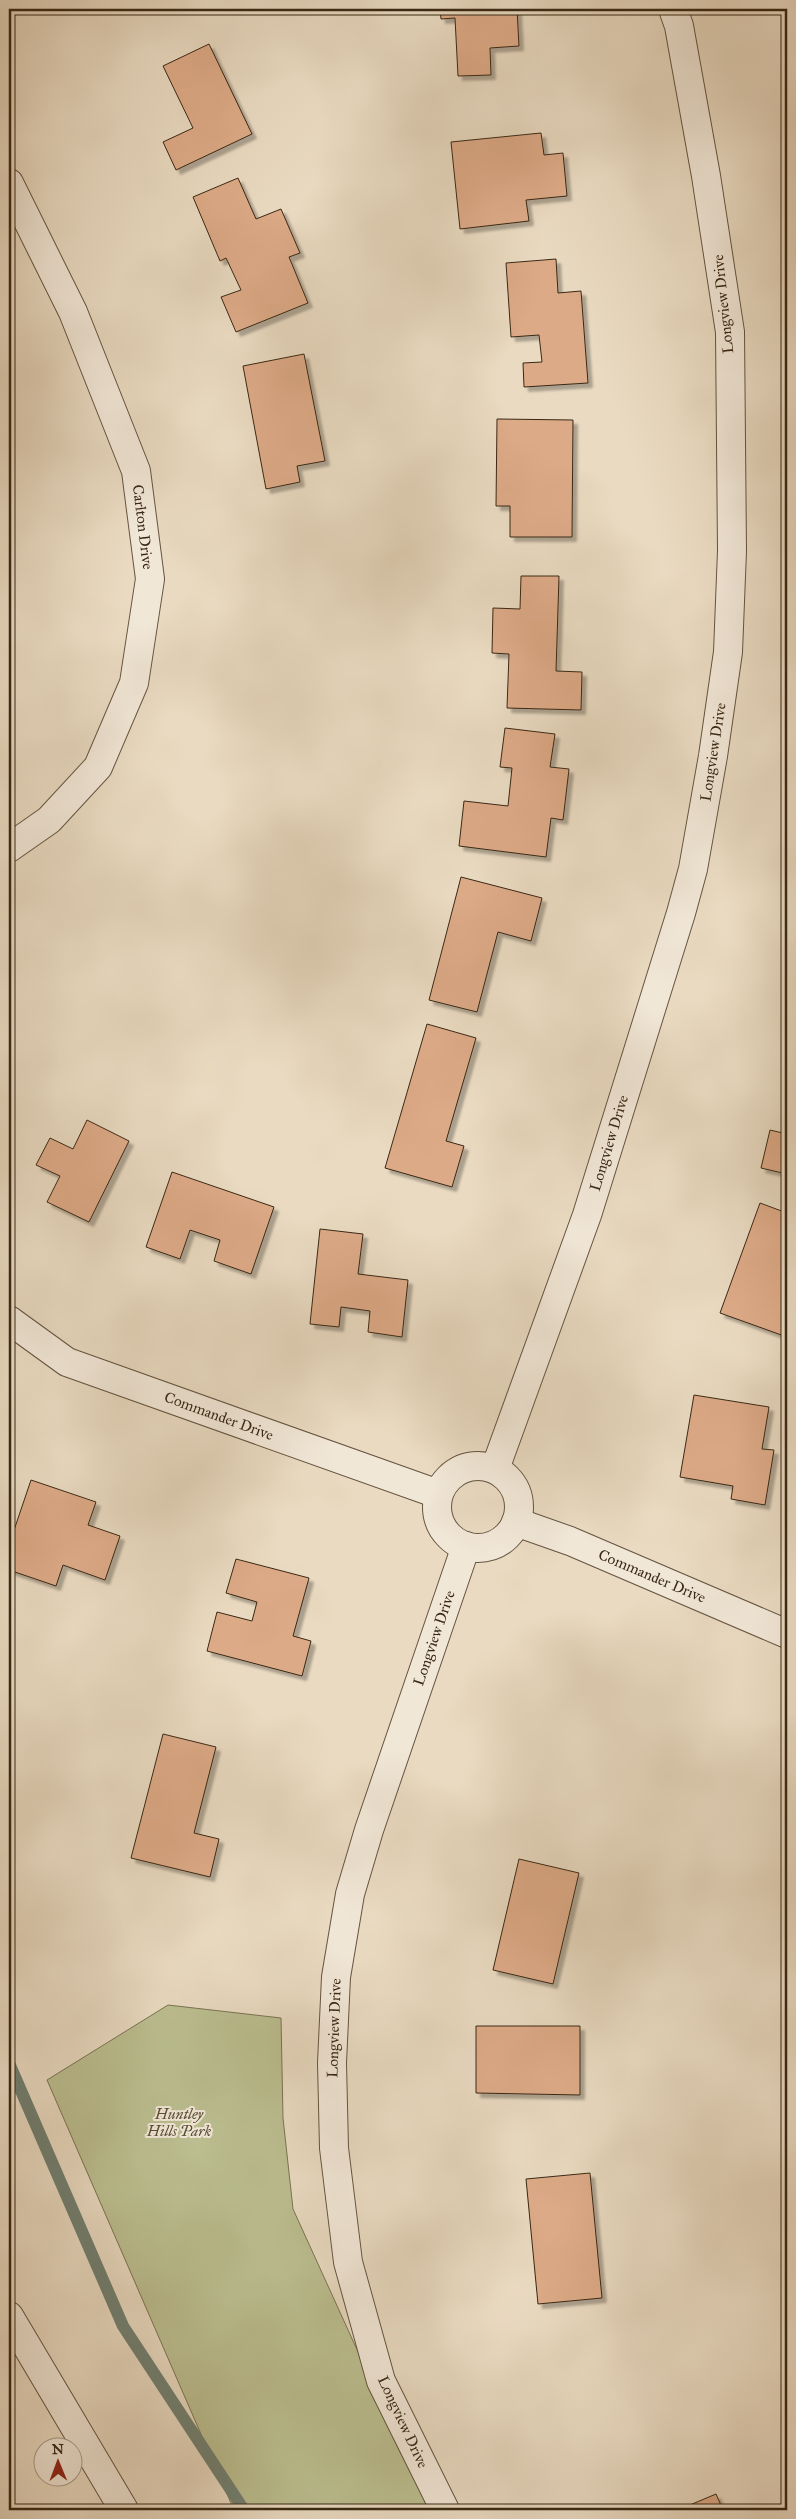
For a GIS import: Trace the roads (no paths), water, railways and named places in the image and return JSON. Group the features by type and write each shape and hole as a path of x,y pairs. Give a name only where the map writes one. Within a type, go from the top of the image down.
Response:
{"street":[{"name":"Longview Drive","path":"495,1469 587,1215 681,913 694,860 728,652 732,551 730,332 706,176 679,26 673,9"},
{"name":"Carlton Drive","path":"9,183 73,312 136,471 150,579 134,684 98,767 49,820 9,848"},
{"name":"Commander Drive","path":"9,1320 67,1362 438,1494"},
{"path":"481,1465 495,1469 513,1485 518,1497 520,1510 516,1522 501,1541 490,1546 478,1548 466,1546 454,1540 445,1531 439,1520 438,1494 445,1482 455,1473 467,1467 481,1465"},
{"name":"Commander Drive","path":"516,1522 570,1541 787,1634"},
{"name":"Longview Drive","path":"445,2510 381,2381 348,2262 334,2148 332,2063 336,1977 350,1894 369,1830 466,1546"},
{"path":"9,2316 124,2510"}],"waterway":[{"path":"9,2063 123,2326 244,2510"}],"park label":[{"name":"Huntley Hills Park","path":"179,2122"}]}
